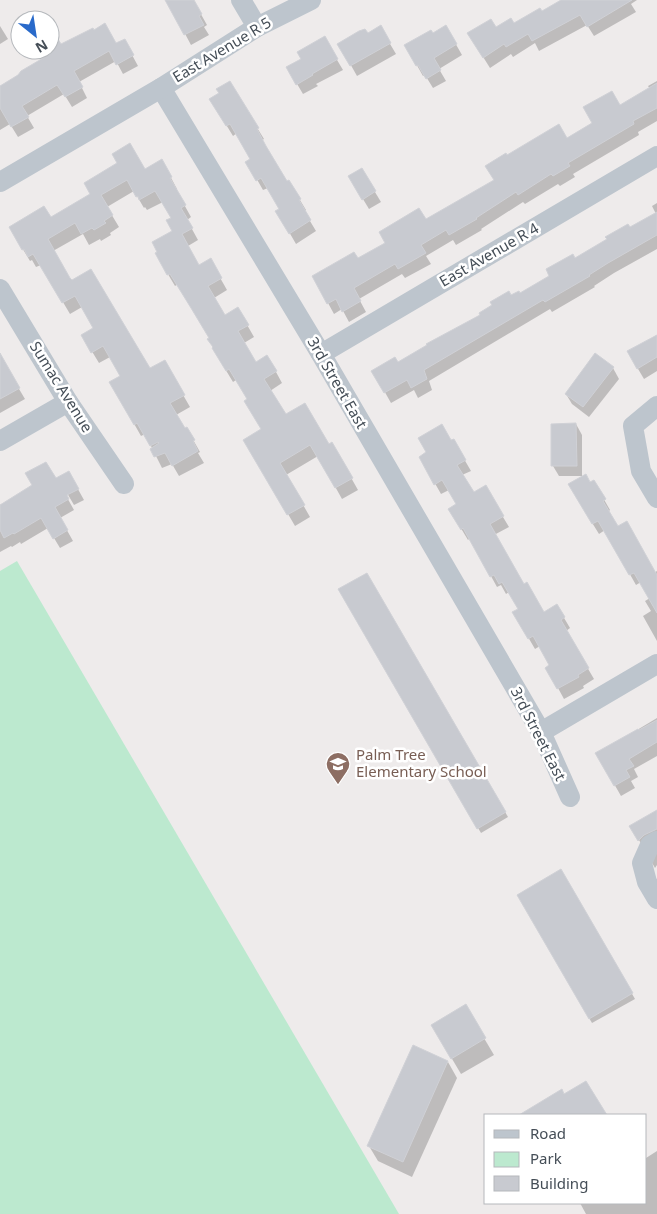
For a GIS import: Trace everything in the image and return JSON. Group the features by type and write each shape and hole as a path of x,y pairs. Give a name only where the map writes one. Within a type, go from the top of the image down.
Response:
{"street":[{"path":"241,0 257,27"},
{"name":"East Avenue R 5","path":"161,88 257,27 311,0"},
{"path":"0,182 161,88"},
{"name":"3rd Street East","path":"161,88 321,354 541,732 570,797"},
{"name":"East Avenue R 4","path":"321,354 657,156"},
{"name":"Sumac Avenue","path":"0,289 68,402 124,484"},
{"path":"0,441 68,402"},
{"path":"657,406 633,426 640,471 657,498"},
{"path":"541,732 657,664"},
{"path":"657,841 650,845 642,863 647,882 657,899"}],"green space":[{"path":"17,561 399,1214 0,1214 0,571"}],"building":[{"path":"165,0 194,0 202,14 199,16 204,25 184,35"},
{"path":"561,0 632,0 587,27 580,15 532,41 528,34 506,47 504,44 483,58 467,33 491,19 496,27 511,18 514,23 540,8 542,11"},
{"path":"105,23 116,43 125,39 134,55 116,65 109,51 74,71 83,87 65,97 57,85 22,106 29,117 11,127 0,108 0,86 40,60 60,60 60,42 61,44 93,28 94,30"},
{"path":"381,25 391,43 350,66 337,44 359,31 365,29 368,33"},
{"path":"446,25 457,44 434,58 441,70 426,79 404,45 431,30 433,33"},
{"path":"325,36 338,59 296,85 286,67 301,59 297,52"},
{"path":"230,81 259,128 257,129 287,181 289,180 301,199 299,200 311,220 289,234 275,211 279,209 261,178 256,181 245,162 250,159 230,124 226,126 209,99 219,93 216,89"},
{"path":"657,83 657,108 633,121 634,124 568,163 570,166 553,176 551,174 518,195 516,192 477,219 449,235 446,230 421,245 426,253 398,269 395,264 354,288 361,301 342,312 336,299 327,304 312,276 354,252 358,258 385,243 379,232 419,208 426,219 494,180 485,166 559,124 567,138 592,123 583,107 612,91 620,105"},
{"path":"130,143 145,169 162,159 172,177 170,178 186,205 181,208 193,228 182,234 199,265 211,258 222,278 208,286 225,315 238,307 249,325 238,331 256,362 267,355 277,371 264,379 286,414 305,403 329,444 332,442 353,478 335,488 310,445 280,463 305,505 287,515 243,440 261,429 244,401 247,399 229,369 226,371 191,308 170,274 167,275 155,253 157,252 152,242 172,231 166,220 171,218 155,191 139,200 127,180 101,195 113,215 104,221 106,223 94,230 92,228 81,234 75,223 48,239 72,280 91,269 150,368 165,360 185,395 170,403 185,428 187,427 195,440 193,441 198,451 172,466 165,453 154,457 150,449 159,443 150,446 137,423 134,425 109,382 120,376 103,346 91,353 81,335 93,328 75,296 62,303 33,254 28,257 9,227 44,206 51,217 90,194 84,183 117,163 112,154"},
{"path":"362,168 376,191 362,200 348,176"},
{"path":"657,212 657,235 608,263 590,276 545,302 543,300 424,370 427,379 411,388 407,380 384,393 371,371 395,357 398,362 426,344 480,315 479,313 492,305 490,302 509,291 511,295 519,291 520,293 549,276 546,269 573,254 575,258 628,224 630,227"},
{"path":"657,335 657,357 637,369 627,351"},
{"path":"0,353 20,388 0,399"},
{"path":"595,353 614,367 583,407 565,394"},
{"path":"576,423 577,466 551,466 551,424"},
{"path":"442,424 451,440 454,439 466,460 457,465 474,492 486,485 504,516 490,524 524,584 527,582 544,612 557,604 565,617 561,620 589,668 578,675 579,677 557,689 545,668 549,665 533,636 528,639 512,612 518,609 502,582 499,584 494,575 490,577 463,528 461,530 448,509 456,504 442,480 434,485 419,457 426,452 418,438"},
{"path":"46,462 56,478 69,471 79,489 67,495 69,499 55,507 68,530 53,539 41,518 4,538 0,530 0,505 32,485 25,473"},
{"path":"586,474 590,482 594,480 606,499 603,501 618,526 627,521 657,575 657,613 634,573 629,575 598,521 592,524 568,484"},
{"path":"367,573 506,812 477,829 338,589"},
{"path":"657,720 657,742 629,759 634,766 626,770 630,777 614,786 595,753"},
{"path":"657,810 657,829 644,835 638,841 629,826"},
{"path":"561,869 633,993 589,1019 517,895"},
{"path":"466,1004 486,1038 451,1059 431,1025"},
{"path":"413,1045 448,1061 403,1162 367,1146"},
{"path":"586,1081 606,1114 521,1114 562,1089 564,1094"}],"place":[{"name":"Palm Tree Elementary School","path":"338,785"}]}
